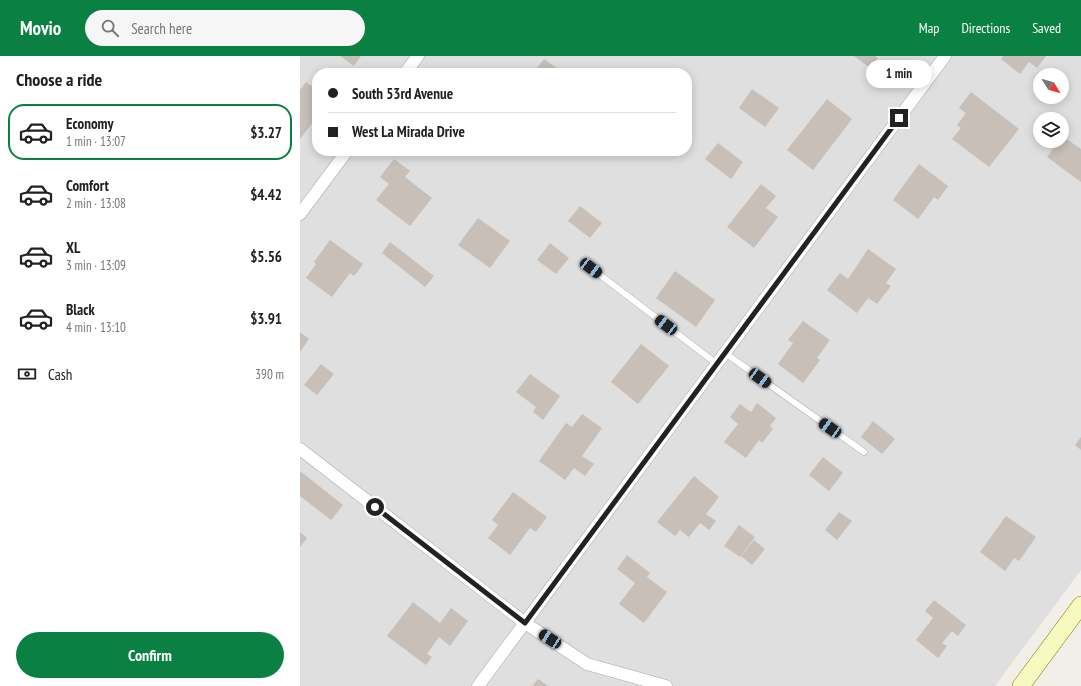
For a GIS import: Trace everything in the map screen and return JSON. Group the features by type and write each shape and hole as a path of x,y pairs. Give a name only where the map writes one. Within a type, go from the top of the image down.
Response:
{"main road":[{"path":"1021,686 1081,605"}],"street":[{"path":"409,68 418,56"},
{"path":"478,686 945,56"},
{"path":"300,214 343,156"},
{"path":"300,449 525,623 587,664 666,686"}],"lane":[{"path":"591,268 717,364"},
{"path":"725,353 864,452"}],"shaded area":[{"path":"300,56 1081,56 1081,570 995,686 300,686"}],"building":[{"path":"340,56 361,56 354,66"},
{"path":"854,56 875,56 878,58 870,68"},
{"path":"1003,56 1046,56 1037,68 1029,62 1020,74 1001,59"},
{"path":"544,59 557,68 537,68"},
{"path":"306,82 312,86 312,123 300,139 300,90"},
{"path":"752,89 779,108 765,127 739,108"},
{"path":"971,92 1019,129 989,167 952,139 961,128 957,125 966,113 959,108"},
{"path":"827,99 852,119 813,170 787,150"},
{"path":"1069,141 1081,149 1081,182 1047,157 1054,148 1069,148"},
{"path":"718,143 743,162 731,179 705,159"},
{"path":"394,159 410,171 405,177 432,198 410,226 376,200 389,184 380,177"},
{"path":"919,164 948,186 938,200 934,197 918,219 893,200"},
{"path":"761,184 776,196 766,208 778,217 754,248 727,227"},
{"path":"580,206 602,223 590,238 568,221"},
{"path":"478,218 510,241 490,268 458,245"},
{"path":"330,240 363,264 354,276 350,273 332,297 306,278 316,264 314,262"},
{"path":"390,242 434,276 425,287 382,253"},
{"path":"550,243 569,258 556,274 537,260"},
{"path":"868,249 896,269 886,283 891,286 877,304 868,298 857,313 827,290 840,273 848,279"},
{"path":"675,271 715,300 696,327 656,298"},
{"path":"803,321 830,340 817,358 820,360 803,383 778,364 793,343 788,340"},
{"path":"300,332 309,339 300,352"},
{"path":"641,344 669,366 638,404 611,382"},
{"path":"321,364 334,374 317,395 304,385"},
{"path":"530,374 560,396 543,420 533,412 536,407 516,392"},
{"path":"757,403 776,418 770,426 773,429 762,443 759,440 746,458 724,442 738,424 730,417 740,404 751,412"},
{"path":"582,414 602,428 582,456 594,464 585,476 574,468 565,480 539,461 566,423 572,427"},
{"path":"873,421 895,439 882,454 861,437"},
{"path":"1081,437 1081,450 1075,445"},
{"path":"823,457 843,473 829,491 809,475"},
{"path":"300,471 343,505 331,520 300,496"},
{"path":"694,476 719,497 706,514 716,521 709,530 700,523 689,537 680,530 675,536 657,522"},
{"path":"513,492 547,517 536,532 530,528 510,555 488,538 498,525 492,520"},
{"path":"839,512 852,521 837,540 825,530"},
{"path":"1006,516 1036,537 1019,561 1014,558 1005,571 980,552"},
{"path":"739,525 755,537 740,557 724,546"},
{"path":"300,532 307,538 300,547"},
{"path":"754,540 765,549 752,565 741,556"},
{"path":"627,555 650,573 647,577 667,592 644,623 619,604 635,583 617,569"},
{"path":"934,600 966,625 958,636 952,631 942,643 947,646 938,658 916,640 933,618 925,611"},
{"path":"413,602 440,623 451,608 468,621 450,646 439,637 427,654 432,657 426,665 387,636"},
{"path":"538,679 548,686 532,686"}],"route":[{"path":"375,507 525,623 899,118"}]}
